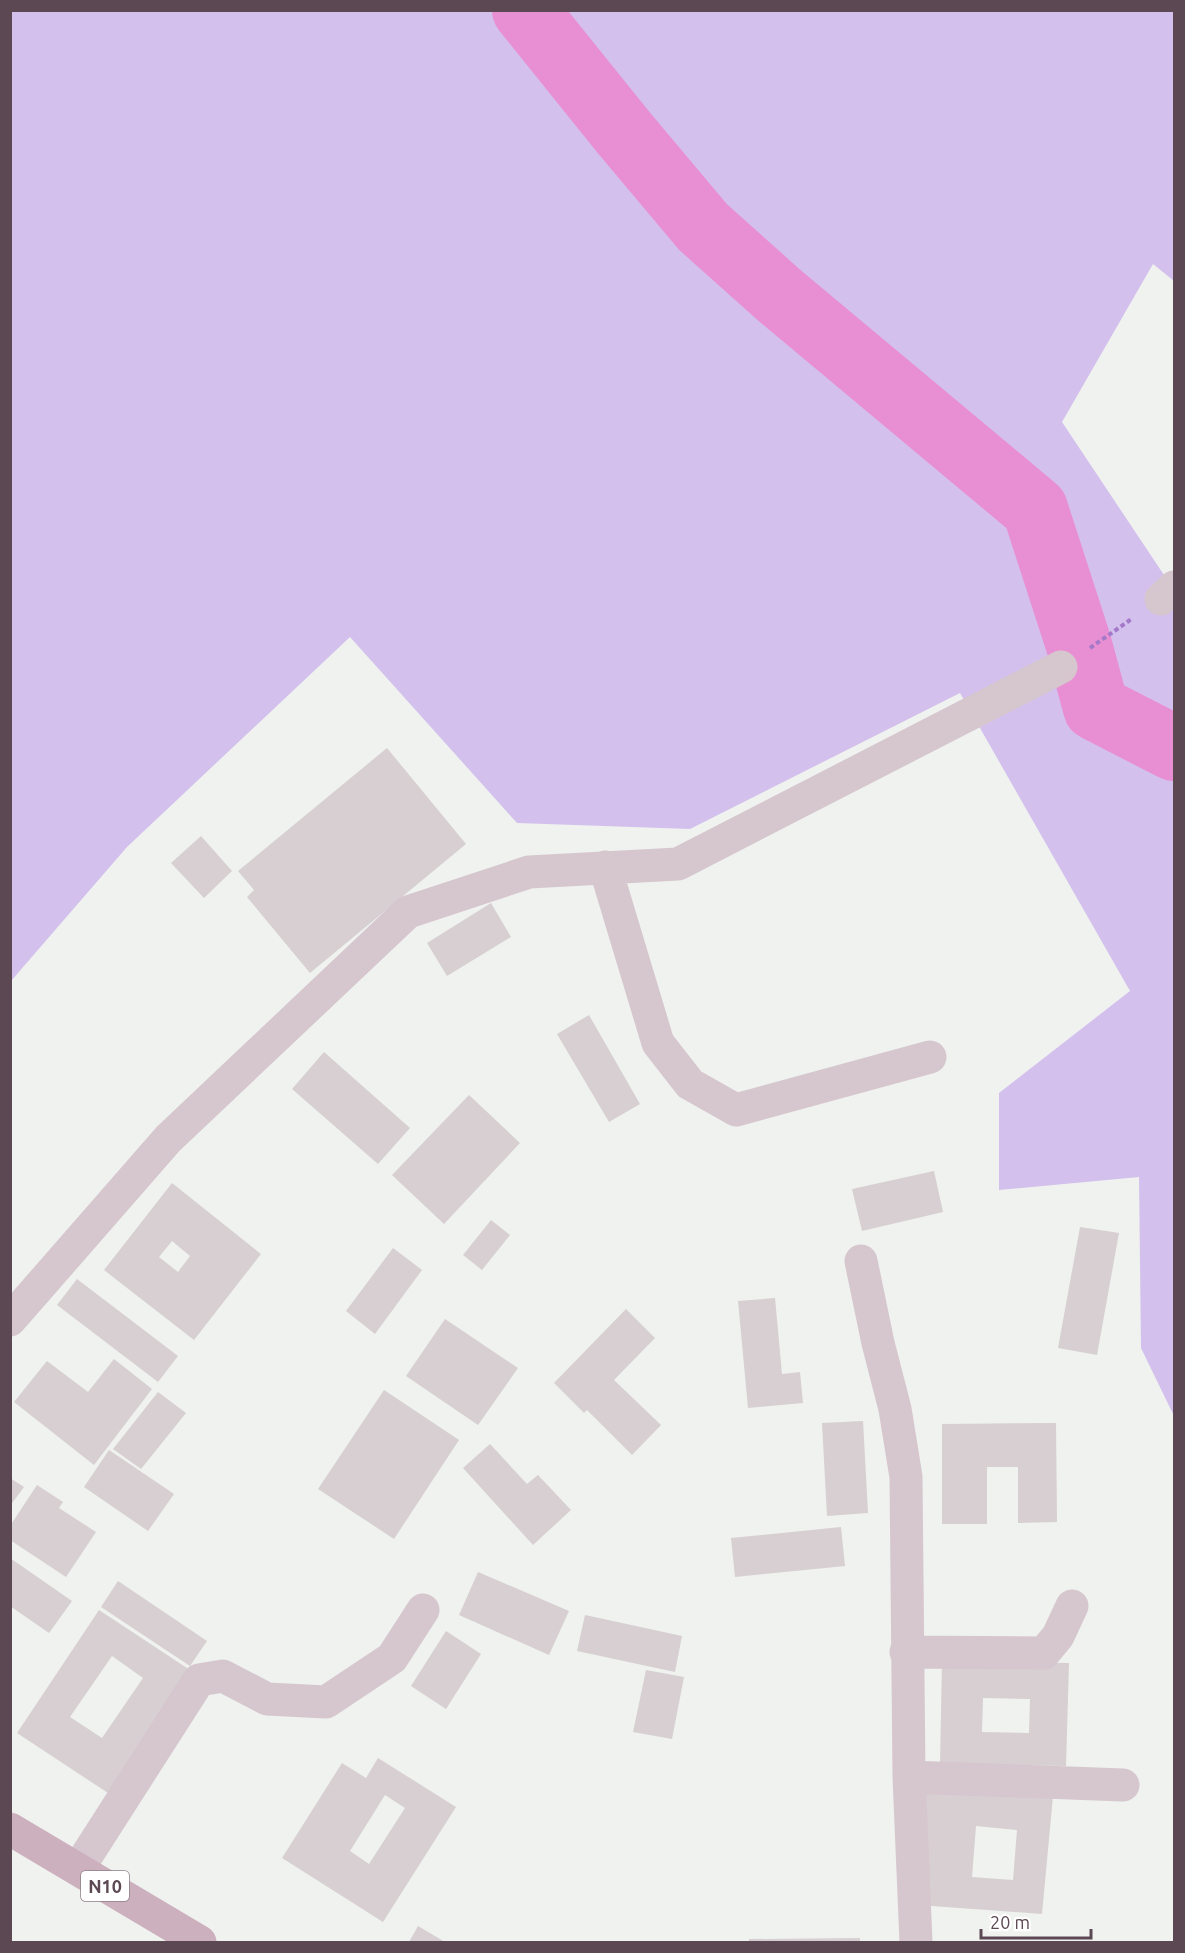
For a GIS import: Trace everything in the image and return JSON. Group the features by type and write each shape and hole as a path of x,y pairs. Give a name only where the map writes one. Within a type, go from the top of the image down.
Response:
{"main road":[{"name":"N10","path":"10,1829 200,1942"}],"street":[{"path":"10,1320 168,1138 408,912 529,872 678,864 1061,667"},
{"path":"605,867 658,1043 690,1084 736,1110 930,1057"},
{"path":"861,1261 895,1409 906,1477 906,1652 916,1942"},
{"path":"906,1652 1044,1653 1058,1636 1072,1606"},
{"path":"78,1869 199,1680 223,1676 267,1699 326,1702 392,1658 423,1610"},
{"path":"909,1777 1123,1785"}],"path":[{"path":"1061,667 1168,593"}],"shaded area":[{"path":"11,11 1174,11 1174,281 1153,264 1062,422 1174,590 1174,1416 1141,1348 1139,1177 999,1190 999,1093 1130,991 960,693 690,829 517,823 350,637 127,847 11,981"}],"building":[{"path":"387,748 466,844 310,973 247,897 254,890 238,871"},
{"path":"201,836 232,871 204,898 171,863"},
{"path":"491,903 511,937 447,976 427,943"},
{"path":"589,1015 640,1104 609,1122 557,1034"},
{"path":"324,1052 410,1128 378,1164 292,1089"},
{"path":"469,1095 520,1143 444,1224 392,1175"},
{"path":"934,1171 943,1212 862,1231 852,1189"},
{"path":"172,1183 261,1254 194,1340 104,1270","holes":["172,1241 190,1256 178,1272 159,1257"]},
{"path":"491,1220 510,1235 482,1270 463,1255"},
{"path":"1080,1227 1119,1233 1097,1355 1058,1348"},
{"path":"393,1248 422,1270 375,1334 346,1311"},
{"path":"77,1279 178,1356 158,1382 57,1305"},
{"path":"775,1298 782,1374 800,1372 803,1403 748,1408 738,1301"},
{"path":"626,1309 655,1338 614,1380 661,1425 632,1455 587,1410 584,1413 554,1383"},
{"path":"445,1319 518,1368 478,1425 406,1376"},
{"path":"114,1359 152,1389 94,1465 14,1402 47,1361 88,1392"},
{"path":"384,1390 459,1440 394,1539 318,1489"},
{"path":"158,1392 186,1413 141,1469 113,1449"},
{"path":"863,1421 868,1513 827,1516 822,1423"},
{"path":"1056,1423 1057,1522 1018,1523 1018,1467 987,1467 987,1524 942,1524 942,1424"},
{"path":"490,1444 527,1484 538,1475 571,1510 533,1545 463,1468"},
{"path":"109,1450 174,1494 148,1531 84,1487"},
{"path":"10,1478 24,1487 10,1506"},
{"path":"37,1485 63,1502 59,1508 96,1532 66,1577 10,1540 10,1526"},
{"path":"841,1527 845,1566 735,1577 731,1538"},
{"path":"10,1558 72,1601 49,1633 10,1606"},
{"path":"478,1572 569,1611 549,1655 459,1615"},
{"path":"118,1581 207,1641 190,1666 101,1607"},
{"path":"99,1610 190,1670 108,1793 17,1733","holes":["112,1656 143,1678 102,1738 70,1717"]},
{"path":"585,1615 682,1636 675,1672 577,1651"},
{"path":"446,1631 481,1654 446,1709 411,1686"},
{"path":"942,1661 1069,1663 1066,1766 940,1764","holes":["983,1698 1030,1699 1029,1733 982,1732"]},
{"path":"646,1670 684,1677 672,1739 633,1732"},
{"path":"378,1758 456,1807 383,1922 282,1858 342,1763 366,1778","holes":["385,1795 405,1808 369,1864 350,1851"]},
{"path":"926,1784 1053,1796 1042,1914 918,1905","holes":["976,1826 1017,1830 1013,1880 972,1877"]},
{"path":"418,1926 445,1942 409,1942"},
{"path":"860,1938 860,1942 749,1942 749,1939"}],"waterway":[{"path":"525,10 703,227 779,295 1035,509 1079,645 1096,708 1174,748"}]}
